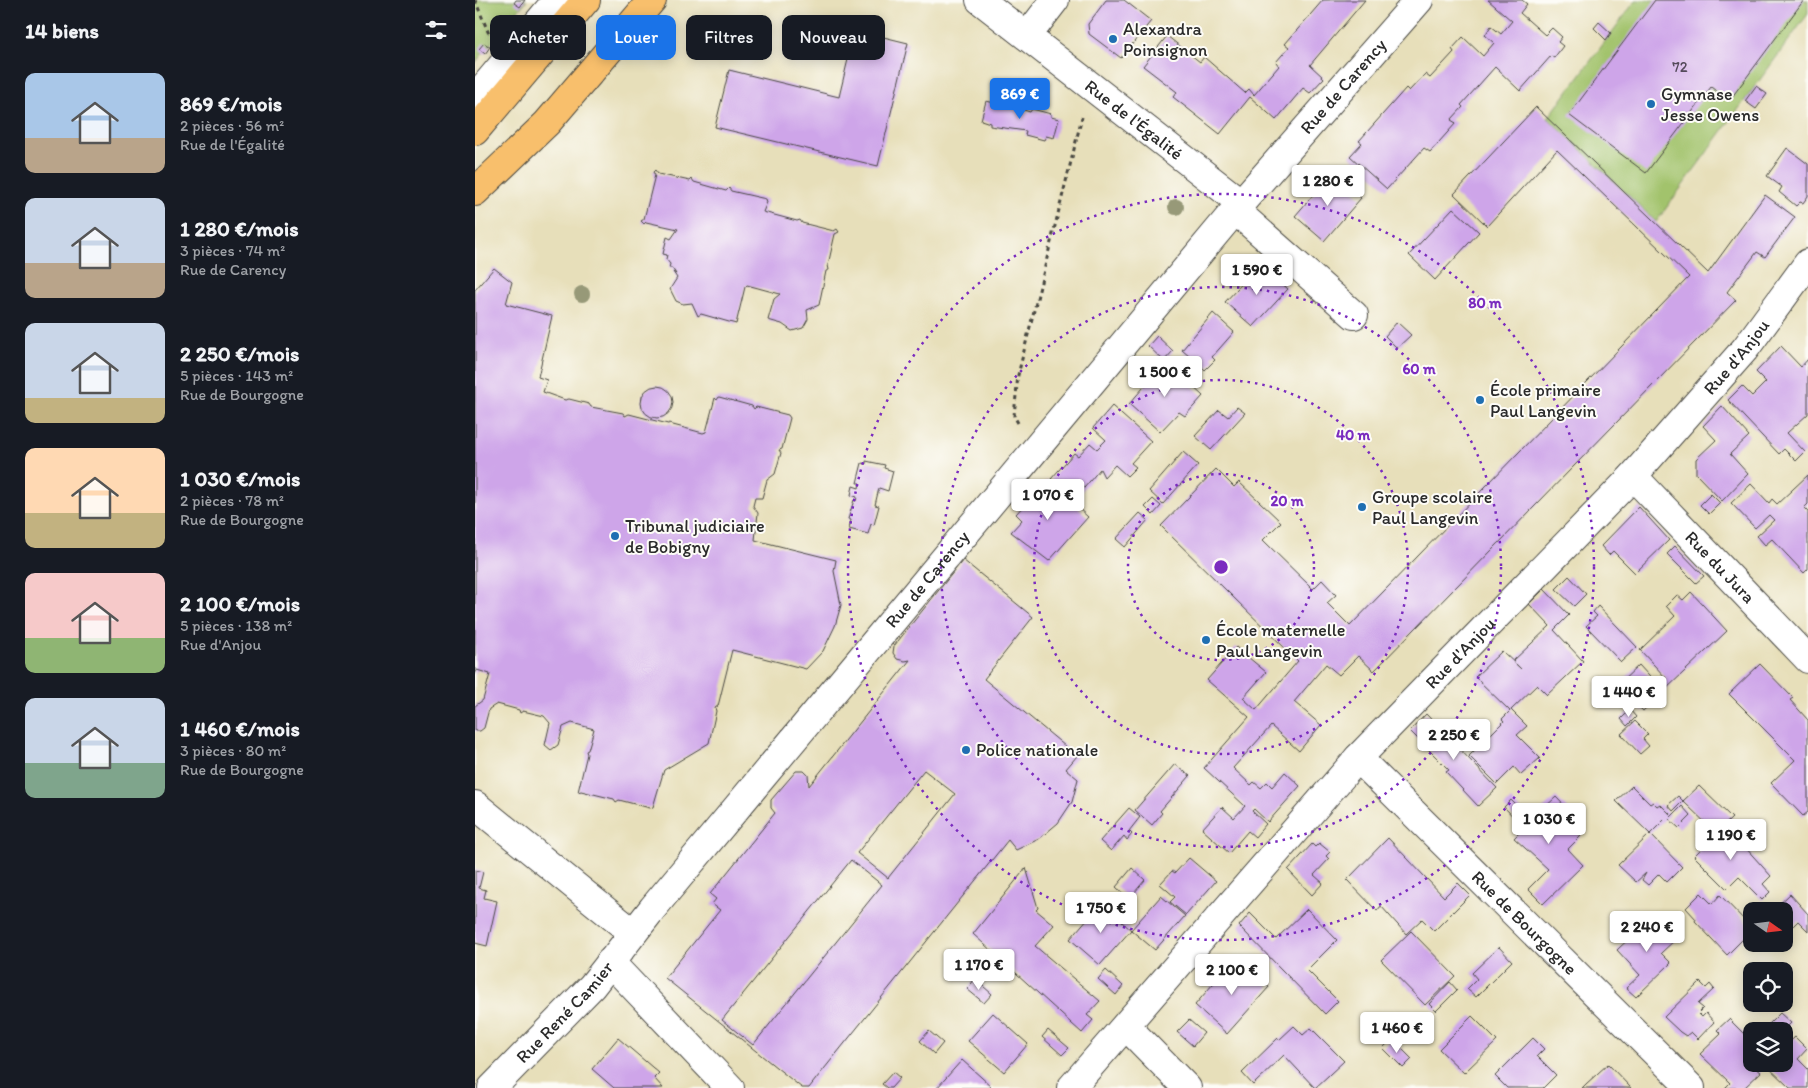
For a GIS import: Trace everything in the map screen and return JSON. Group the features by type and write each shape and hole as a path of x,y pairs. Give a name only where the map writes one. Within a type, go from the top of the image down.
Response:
{"main road":[{"path":"475,131 586,0"},
{"path":"475,192 547,123 652,0"}],"street":[{"path":"475,98 557,0"},
{"name":"Rue de l'Égalité","path":"980,0 1091,85 1238,206 1354,315"},
{"path":"1028,35 1055,0"},
{"name":"Rue de Carency","path":"633,933 1238,206 1419,0"},
{"name":"Rue d'Anjou","path":"1071,1088 1358,758 1633,476 1745,349 1808,263"},
{"name":"Rue du Jura","path":"1633,476 1808,659"},
{"name":"Rue de Bourgogne","path":"1358,758 1691,1088"},
{"path":"475,805 633,933"},
{"name":"Rue René Camier","path":"492,1088 592,986 633,933"},
{"path":"610,962 730,1088"},
{"path":"1126,1026 1187,1088"}],"path":[{"path":"475,0 488,34"},
{"path":"1035,450 1013,416 1018,375 1048,249 1091,85"}],"green space":[{"path":"475,0 527,0 515,15 490,15 490,45 475,63"},
{"name":"Gymnase Jesse Owens","path":"1636,0 1808,0 1808,14 1656,222 1548,118"}],"building":[{"path":"516,0 525,0 520,7 514,3"},
{"path":"1106,0 1124,0 1151,21 1121,58 1089,34 1088,24"},
{"path":"1323,0 1365,0 1310,65 1324,78 1310,93 1303,88 1276,120 1250,97 1220,134 1173,97 1177,92 1143,66 1167,36 1200,62 1204,57 1245,93 1249,89 1254,95 1279,66 1276,62 1289,47 1285,44"},
{"path":"1488,0 1522,0 1527,4 1520,13 1545,35 1552,28 1562,37 1558,42 1563,46 1554,58 1551,56 1520,91 1495,67 1461,105 1463,107 1451,120 1456,123 1430,152 1424,148 1387,189 1350,156 1362,143 1359,141 1406,88 1409,91 1425,74 1430,78 1454,52 1452,49 1463,37 1483,56 1494,43 1485,35 1491,26 1501,34 1512,21"},
{"name":"Gymnase Jesse Owens","path":"1655,0 1804,0 1729,101 1711,87 1646,173 1569,115"},
{"path":"1599,22 1611,33 1606,40 1594,28"},
{"path":"885,37 908,43 878,166 715,127 729,70 839,97 848,60 885,60"},
{"path":"484,43 490,47 485,54 479,49"},
{"path":"1756,86 1767,94 1756,109 1745,101"},
{"path":"996,100 1015,104 1014,107 1030,112 1032,109 1051,114 1051,117 1059,119 1054,138 1046,136 1044,140 1025,135 1026,131 990,126 990,123 981,120 986,101 995,103"},
{"path":"1536,107 1708,273 1765,195 1795,217 1765,257 1757,252 1727,292 1736,300 1374,671 1358,656 1339,675 1326,664 1294,702 1321,725 1299,751 1271,726 1233,768 1251,785 1254,782 1261,788 1267,782 1272,787 1285,772 1300,786 1268,822 1254,809 1252,811 1266,824 1255,837 1248,831 1229,853 1202,829 1222,807 1234,818 1245,806 1204,768 1249,717 1207,680 1236,647 1266,672 1243,698 1256,710 1298,661 1161,526 1216,469 1234,487 1239,482 1281,522 1263,540 1313,589 1322,580 1336,595 1327,603 1350,626 1689,277 1557,150 1487,226 1454,194"},
{"path":"1787,148 1808,164 1808,196 1803,203 1800,202 1796,206 1779,192 1782,187 1767,176"},
{"path":"655,170 658,174 690,181 692,179 694,182 726,191 729,188 731,191 766,199 767,202 763,212 797,221 800,220 802,223 834,231 837,229 839,232 835,234 828,265 829,270 826,271 819,305 807,310 808,319 803,328 792,331 782,324 768,320 774,299 780,294 747,285 736,324 701,314 698,316 692,303 683,304 676,301 670,289 677,278 673,272 676,274 672,268 669,268 670,264 666,259 667,255 663,254 667,237 671,239 678,229 646,222 644,224 641,221 644,219 655,175 653,172"},
{"path":"1333,172 1361,198 1324,241 1295,216"},
{"path":"1453,208 1479,232 1435,280 1409,255"},
{"path":"1260,264 1288,289 1253,327 1225,302"},
{"name":"Tribunal judiciaire de Bobigny","path":"494,268 512,282 506,304 552,316 538,377 547,380 543,392 565,400 569,399 589,404 591,407 623,413 625,416 629,414 703,433 706,432 715,398 717,400 719,397 752,406 754,409 756,407 788,415 790,418 782,449 779,450 781,453 775,474 767,480 762,498 755,498 753,506 758,513 755,540 836,560 834,571 841,605 835,626 823,651 806,669 732,650 718,706 715,708 709,743 664,770 653,807 650,808 619,800 616,802 614,799 581,791 578,792 587,754 586,751 588,750 594,729 572,723 563,727 558,745 551,750 545,745 550,723 544,716 523,711 520,713 519,710 497,704 489,709 484,728 480,731 475,731 475,706 483,700 490,674 477,670 475,675 475,290"},
{"path":"1213,313 1234,332 1212,357 1215,360 1205,370 1182,350"},
{"path":"1397,322 1411,335 1397,348 1385,336"},
{"path":"1157,336 1173,351 1164,361 1148,346"},
{"path":"1781,346 1801,367 1808,359 1808,414 1787,433 1805,452 1796,461 1784,449 1779,454 1728,400 1742,386 1752,396 1766,382 1756,372"},
{"path":"1166,362 1203,396 1185,416 1179,412 1160,432 1129,404"},
{"path":"657,386 668,391 673,402 668,413 657,418 646,413 641,402 646,391"},
{"path":"1112,406 1151,441 1131,463 1136,467 1127,476 1115,465 1104,477 1100,469 1074,500 1051,479 1074,453 1078,456 1090,443 1097,449 1106,440 1093,428"},
{"path":"1722,406 1749,436 1730,454 1748,474 1722,501 1696,474 1696,459 1716,440 1703,426"},
{"path":"1237,407 1245,413 1211,450 1195,436 1219,410 1228,417"},
{"path":"1183,452 1198,465 1163,504 1149,491"},
{"path":"866,461 885,465 884,468 893,471 888,491 879,488 875,505 879,506 874,525 871,524 868,534 849,529 851,520 848,519 854,500 856,501 857,497 851,495 853,486 859,488 860,483 857,483 862,463 866,464"},
{"path":"1808,475 1808,504 1804,508 1808,512 1808,569 1804,573 1772,539 1765,545 1757,536 1774,520 1769,515 1755,528 1731,503 1751,484 1769,503 1772,499 1777,504"},
{"path":"1047,480 1088,517 1049,561 1011,532 1022,520 1016,514"},
{"path":"1711,494 1720,503 1709,514 1700,505"},
{"path":"1153,499 1161,506 1153,515 1145,507"},
{"path":"1639,507 1669,540 1635,573 1613,551 1609,555 1601,546"},
{"path":"1140,513 1148,520 1125,547 1116,539"},
{"path":"1675,546 1704,576 1696,583 1667,554"},
{"path":"963,560 1033,617 984,679 1077,756 1066,769 1078,779 1072,802 1058,823 1039,839 1016,850 1008,840 809,1088 802,1088 665,978 720,910 712,904 716,899 710,894 775,813 771,808 771,800 796,771 804,771 808,775 809,786 910,660 897,659 893,653 894,646","holes":["924,770 955,794 888,878 857,853","851,860 882,885 753,1045 722,1020"]},
{"path":"1569,576 1586,594 1574,606 1556,589"},
{"path":"1544,589 1569,615 1554,630 1583,661 1547,695 1537,685 1511,710 1527,726 1517,735 1540,758 1521,775 1514,767 1497,784 1469,756 1504,721 1502,719 1510,711 1475,677 1502,651 1521,669 1513,661 1550,626 1529,604"},
{"path":"1691,592 1727,631 1643,711 1617,686 1639,665 1658,686 1666,678 1640,650 1675,616 1666,606 1677,595 1683,600"},
{"path":"1598,606 1637,647 1621,662 1586,626 1597,616 1593,612"},
{"path":"1760,664 1793,698 1790,700 1808,720 1808,812 1803,816 1771,783 1795,760 1729,694"},
{"path":"1630,710 1636,717 1627,726 1621,719"},
{"path":"1426,714 1497,788 1478,806 1446,772 1449,770 1410,731"},
{"path":"1635,721 1648,734 1643,739 1649,746 1640,754 1621,734"},
{"path":"1175,764 1190,776 1160,811 1162,813 1152,825 1135,810"},
{"path":"1632,786 1650,804 1653,802 1657,806 1660,804 1670,814 1650,834 1616,801"},
{"path":"1699,786 1732,818 1716,833 1683,801"},
{"path":"1678,796 1683,801 1673,811 1668,805"},
{"path":"1556,797 1576,818 1569,824 1581,836 1568,849 1583,865 1543,904 1528,889 1548,869 1514,838 1524,828 1504,807 1511,800 1531,820"},
{"path":"1682,806 1691,816 1679,828 1669,819"},
{"path":"1129,808 1140,817 1129,831 1132,834 1127,840 1124,836 1111,851 1100,841"},
{"path":"1726,826 1771,876 1763,884 1770,892 1762,900 1739,877 1727,889 1694,856 1704,846 1696,838 1707,827 1716,836"},
{"path":"1650,834 1682,867 1667,882 1659,874 1648,885 1642,880 1646,873 1636,882 1618,865"},
{"path":"1388,838 1444,897 1458,883 1470,895 1434,931 1422,919 1406,934 1381,906 1377,911 1347,880"},
{"path":"1319,843 1330,852 1326,856 1329,859 1314,875 1323,883 1312,895 1288,870 1312,844 1315,847"},
{"path":"1189,858 1216,881 1186,915 1170,902 1175,897 1160,884 1172,871 1175,873"},
{"path":"1026,868 1038,908 1036,910 1054,925 1035,946 1100,1001 1087,1015 1093,1020 1082,1033 973,934"},
{"path":"1132,868 1145,880 1129,899 1116,887"},
{"path":"475,870 483,872 479,888 486,890 484,898 497,901 487,946 475,943"},
{"path":"1701,893 1712,904 1720,895 1743,919 1743,939 1727,955 1695,921 1696,919 1686,908"},
{"path":"1790,894 1808,914 1808,931 1798,921 1793,926 1793,902 1782,902"},
{"path":"1161,896 1185,916 1155,950 1131,930"},
{"path":"1101,903 1131,930 1100,965 1070,939"},
{"path":"1307,909 1337,940 1307,970 1338,1001 1325,1014 1239,926 1250,913 1276,939"},
{"path":"1654,915 1677,938 1661,953 1671,963 1636,997 1626,988 1640,975 1617,950"},
{"path":"1411,931 1455,976 1425,1005 1381,960"},
{"path":"1499,947 1512,961 1476,997 1467,989 1477,979 1472,973"},
{"path":"1236,957 1269,987 1227,1034 1195,1005"},
{"path":"1106,970 1123,986 1116,995 1098,979"},
{"path":"975,979 992,994 984,1003 967,989"},
{"path":"1450,982 1457,990 1436,1011 1429,1004"},
{"path":"1700,982 1706,988 1710,984 1714,989 1698,1004 1703,1008 1698,1013 1702,1017 1706,1013 1714,1022 1698,1039 1691,1032 1686,1036 1664,1017"},
{"path":"993,1013 1028,1044 1004,1072 968,1041"},
{"path":"1780,1013 1790,1022 1771,1022"},
{"path":"1472,1016 1497,1041 1464,1073 1439,1049"},
{"path":"1729,1019 1743,1033 1743,1072 1761,1072 1744,1088 1725,1088 1730,1083 1700,1054 1721,1034 1717,1030"},
{"path":"1189,1020 1204,1033 1193,1046 1177,1032"},
{"path":"1294,1026 1303,1035 1311,1028 1344,1061 1315,1088 1284,1055 1253,1085 1242,1073 1278,1038 1279,1040"},
{"path":"1048,1030 1069,1048 1062,1055 1042,1037"},
{"path":"929,1031 943,1043 934,1054 920,1041"},
{"path":"1795,1037 1807,1049 1798,1059 1808,1069 1808,1088 1790,1088 1773,1072 1793,1072 1793,1039"},
{"path":"618,1038 659,1073 654,1078 663,1088 614,1088 592,1069"},
{"path":"1533,1038 1544,1049 1537,1056 1556,1075 1543,1088 1507,1088 1495,1076"},
{"path":"1392,1039 1412,1059 1403,1068 1383,1048"},
{"path":"962,1060 991,1086 989,1088 937,1088"},
{"path":"1608,1064 1631,1088 1582,1088 1586,1084"},
{"path":"893,1072 900,1078 891,1088 887,1088 882,1084"}],"place":[{"name":"Alexandra Poinsignon","path":"1113,39"},
{"name":"Gymnase Jesse Owens","path":"1651,104"},
{"name":"École primaire Paul Langevin","path":"1480,400"},
{"name":"Groupe scolaire Paul Langevin","path":"1362,507"},
{"name":"Tribunal judiciaire de Bobigny","path":"615,536"},
{"name":"École maternelle Paul Langevin","path":"1206,640"},
{"name":"Police nationale","path":"966,750"}]}
